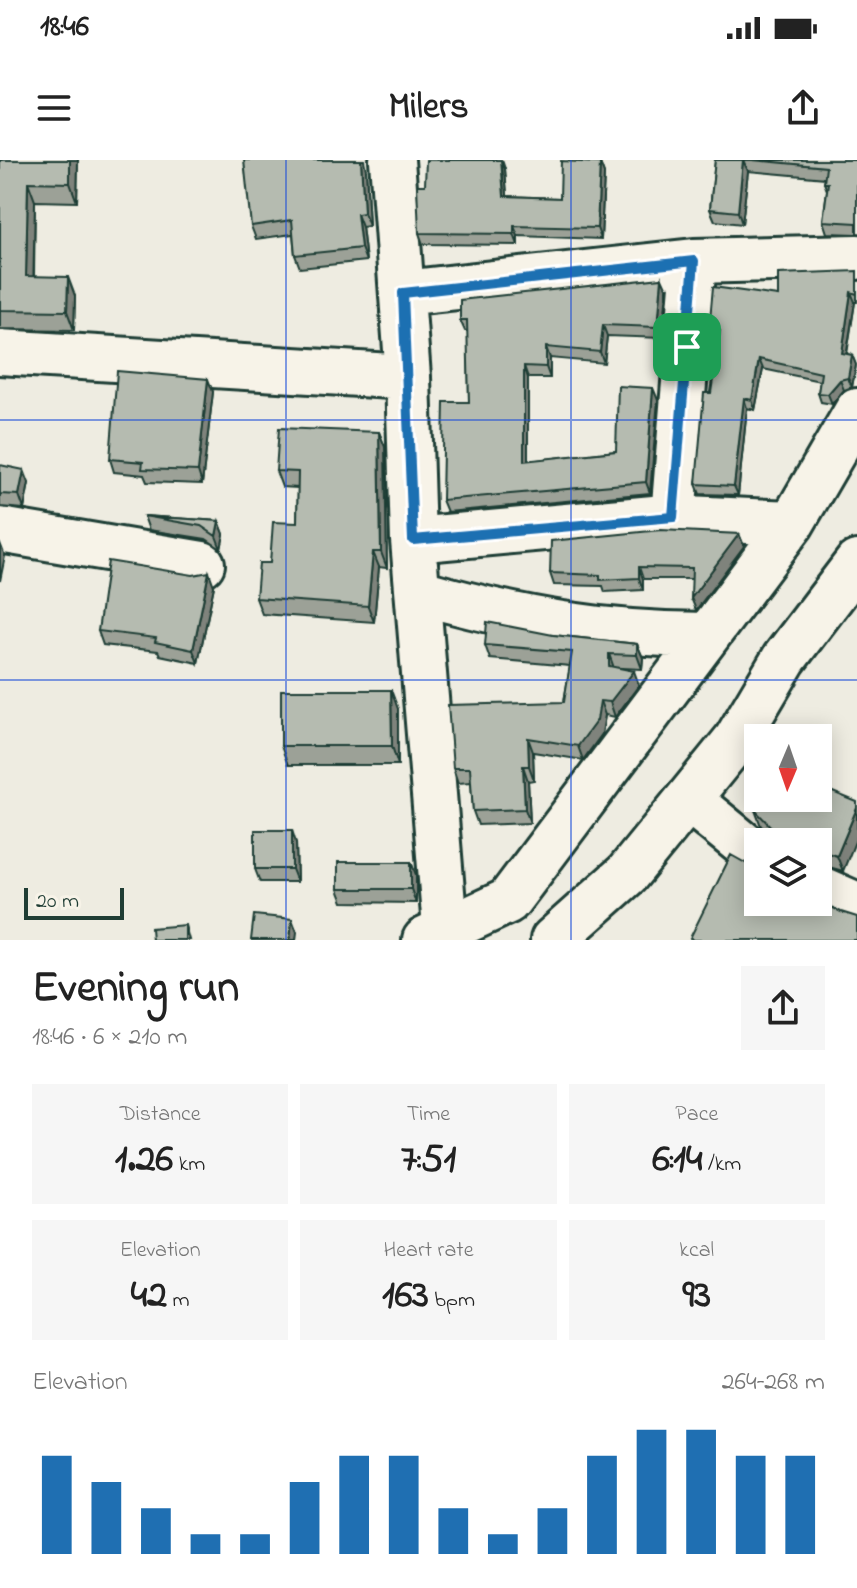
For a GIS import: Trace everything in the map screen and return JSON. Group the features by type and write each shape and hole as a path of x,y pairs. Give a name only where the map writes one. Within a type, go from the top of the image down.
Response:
{"street":[{"path":"392,160 403,293 413,540 420,592 439,937 508,901 792,523 857,411"},
{"path":"403,293 694,261 857,257"},
{"path":"673,517 694,261"},
{"path":"0,352 408,377"},
{"path":"413,540 673,517 792,523"},
{"path":"0,530 202,564"},
{"path":"553,940 627,874 736,740 784,659 857,563"},
{"path":"420,592 507,617 638,635 707,635"},
{"path":"688,799 744,845"},
{"path":"832,894 857,905"}],"building":[{"path":"0,160 70,160 70,183 28,182 26,276 68,277 67,311 0,310"},
{"path":"244,160 361,160 364,213 357,214 361,248 295,255 292,220 251,226"},
{"path":"426,160 501,160 504,196 560,198 561,161 600,163 597,228 514,226 514,234 419,233 417,185 425,185"},
{"path":"715,160 743,160 738,212 710,209"},
{"path":"752,160 857,160 857,223 823,221 828,183 824,183 826,167"},
{"path":"857,271 857,294 851,292 842,353 852,355 848,378 840,380 828,394 818,393 821,373 759,359 752,400 744,398 734,486 696,484 704,393 711,393 720,331 709,330 713,287 778,296 778,274"},
{"path":"662,278 658,327 603,325 600,352 546,347 546,367 524,366 524,461 616,451 618,386 653,388 646,482 442,500 444,402 469,402 467,320 460,320 460,300"},
{"path":"117,371 208,379 198,471 142,469 143,462 110,459"},
{"path":"279,428 379,432 381,552 373,552 368,606 256,598 259,563 270,563 273,522 297,523 298,472 276,471"},
{"path":"0,465 24,470 19,495 0,494"},
{"path":"144,516 219,521 216,536 201,526"},
{"path":"661,530 739,534 691,598 692,568 639,567 639,578 600,580 600,575 550,573 551,541"},
{"path":"108,561 193,575 209,572 193,650 155,642 156,638 98,631"},
{"path":"487,622 553,635 637,644 637,655 609,654 609,666 634,671 610,702 600,701 597,720 578,746 528,738 529,766 523,766 525,809 473,811 470,768 453,768 448,705 564,702 572,652 485,645"},
{"path":"281,690 391,690 392,746 281,746"},
{"path":"832,792 857,802 837,856 832,854 832,828 772,828 757,812 832,812"},
{"path":"255,830 292,830 292,869 255,869"},
{"path":"731,855 744,862 744,916 832,916 832,907 857,917 857,940 690,938"},
{"path":"338,862 411,862 411,889 338,889"},
{"path":"254,915 292,919 290,940 251,940"},
{"path":"185,925 185,940 152,940 151,928"}],"route":[{"path":"694,261 687,347 673,517 413,540 403,293 694,261"}]}
